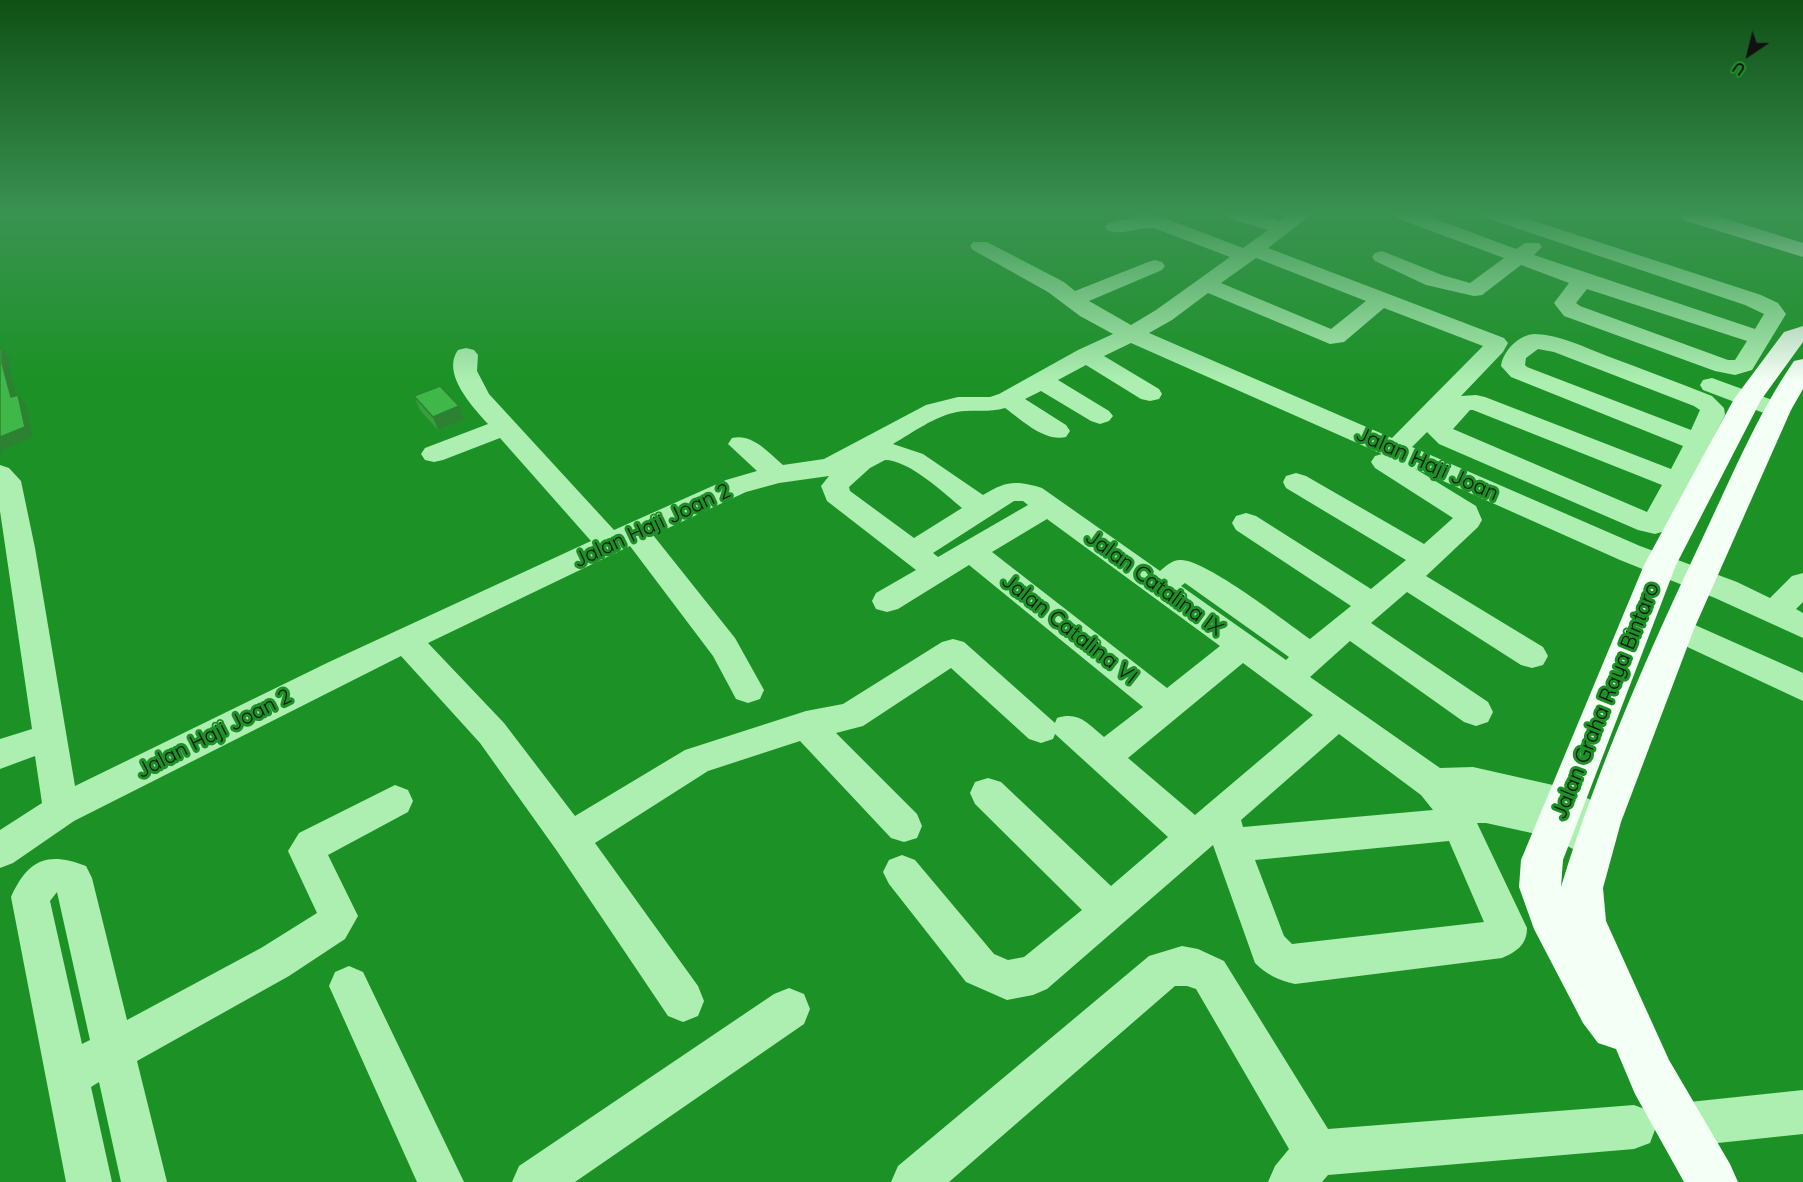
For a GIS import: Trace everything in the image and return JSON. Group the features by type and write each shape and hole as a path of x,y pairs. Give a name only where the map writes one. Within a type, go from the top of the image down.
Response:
{"main road":[{"name":"Jalan Graha Raya Bintaro","path":"1712,1182 1657,1126 1652,1077 1586,922 1582,888 1598,832 1677,629 1712,585 1766,400 1793,337 1803,334"},
{"name":"Jalan Graha Raya Bintaro","path":"1652,1077 1599,1007 1549,915 1540,887 1542,860 1660,565 1766,400 1803,367"}],"street":[{"name":"Jalan Haji Joan","path":"1025,270 1131,334 1803,626"},
{"path":"1073,300 1145,270"},
{"name":"Jalan Haji Joan 2","path":"0,851 61,810 340,671 736,486 778,474 830,467 935,410 958,404 992,404 1008,399 1086,355 1131,334 1227,270"},
{"path":"1299,270 1490,339 1497,345 1395,450"},
{"path":"1412,270 1434,280 1468,290 1479,287 1502,270"},
{"path":"1554,270 1760,338"},
{"path":"1671,270 1753,300 1770,308 1775,314 1744,365 1735,368 1714,382"},
{"path":"1582,280 1565,303 1568,308 1677,348 1714,382 1714,412 1659,520 1655,524 1648,523 1448,438 1440,432 1440,427 1463,403 1476,402 1677,481"},
{"path":"1207,285 1330,337 1336,337 1381,299"},
{"path":"1697,442 1527,375 1513,366 1514,355 1529,342 1540,341 1560,346 1655,382 1714,382 1766,400"},
{"path":"1655,382 1677,348"},
{"path":"466,355 465,371 470,384 504,427 623,538 724,647 748,690"},
{"path":"1086,355 1150,394"},
{"path":"1042,381 1100,416"},
{"path":"1008,399 1057,431"},
{"path":"434,454 504,427"},
{"path":"741,444 778,474"},
{"path":"1286,678 1416,568 1468,517 1358,445"},
{"path":"912,553 982,509 945,481 902,454 884,452 862,463 841,478 835,486 837,495 912,553 938,572"},
{"path":"0,474 8,481 21,548 61,810"},
{"path":"1296,482 1416,568 1532,656"},
{"name":"Jalan Catalina IX","path":"982,509 1008,492 1020,491 1032,495 1338,714 1448,805"},
{"path":"887,601 1047,506"},
{"path":"1245,523 1361,615 1476,712"},
{"name":"Jalan Catalina VI","path":"972,552 1167,707"},
{"path":"1160,587 1181,570 1194,574 1311,656"},
{"path":"1774,612 1803,584"},
{"path":"1677,629 1803,688"},
{"path":"406,641 492,733 570,838 683,1001"},
{"path":"1103,758 1242,646"},
{"path":"570,838 697,760 806,725 851,716 953,651 1055,728 1216,833 1269,949 1282,961 1295,964 1504,938 1507,928 1448,805"},
{"path":"902,872 980,968 1007,980 1033,975 1110,911 1216,833 1338,714"},
{"path":"806,725 904,826"},
{"path":"0,754 49,737"},
{"path":"988,793 1110,911"},
{"path":"67,1076 275,962 331,926 338,916 307,851 312,845 396,801"},
{"path":"1216,833 1448,805 1562,813 1598,832"},
{"path":"89,1182 30,897 46,876 56,872 73,878 144,1182"},
{"path":"914,1182 1163,970 1174,966 1187,965 1200,968 1210,975 1304,1168 1657,1126 1803,1112"},
{"path":"349,986 441,1182"},
{"path":"535,1182 789,1008"}],"building":[{"path":"0,349 2,349 2,363 11,397 18,395 25,427 0,437"},
{"path":"440,386 459,406 433,417 414,396"}]}
